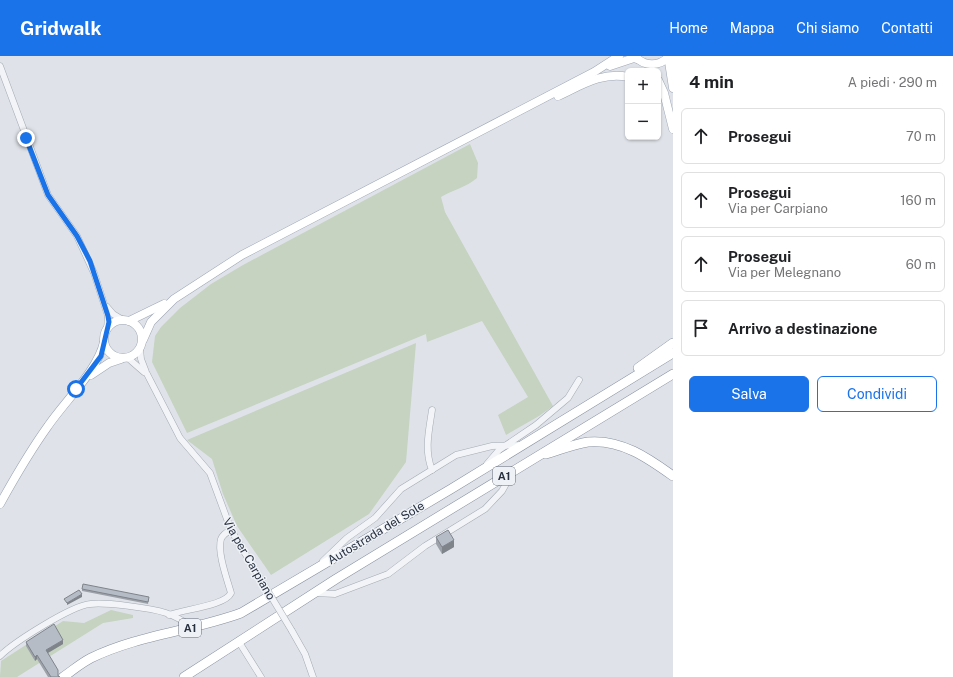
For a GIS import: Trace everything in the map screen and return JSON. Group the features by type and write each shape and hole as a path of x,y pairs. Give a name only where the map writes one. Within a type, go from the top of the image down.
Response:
{"highway":[{"path":"573,413 673,343"},
{"name":"Autostrada del Sole","path":"63,677 90,659 114,648 218,621 241,613 314,571 673,353"},
{"name":"Autostrada del Sole","path":"184,677 313,593 673,374"},
{"path":"535,457 588,442 613,443 642,455 673,476"}],"main road":[{"path":"76,389 102,367 137,353 151,322 174,299 262,243 594,72 619,56"},
{"path":"594,72 634,58 660,63 670,56"},
{"path":"670,56 669,62 673,88"},
{"path":"639,60 648,68"},
{"path":"511,115 542,104 593,80 610,76 625,77"},
{"path":"661,90 673,129"},
{"path":"661,103 669,116"},
{"path":"0,504 32,448 98,361 107,330 111,325 174,299"},
{"path":"126,320 139,328 143,340"},
{"path":"104,342 110,353 125,358"}],"street":[{"path":"0,66 48,195 84,249 94,273 105,304 109,322 107,330"},
{"path":"105,304 113,314 126,320"},
{"name":"Via per Carpiano","path":"140,349 142,363 150,380 185,445 210,473 230,530 305,654 313,677"},
{"name":"Via per Carpiano","path":"125,358 140,368 150,380"},
{"path":"484,468 499,450 536,425 568,398 579,380"},
{"path":"432,410 427,446 427,459 432,470"},
{"path":"314,571 347,538 375,518 401,489 456,455 508,444 522,445"},
{"name":"A1","path":"313,593 335,594 388,574 425,546 484,509 502,491 514,470"},
{"path":"169,614 217,603 230,596 231,593 221,553 221,540 222,536 230,530"},
{"path":"0,656 33,632 74,610 89,604 116,604 169,614 193,627"},
{"path":"239,642 261,677"}],"green space":[{"path":"470,144 478,163 477,178 469,184 441,197 445,212 553,406 506,435 498,415 528,397 482,321 427,342 426,334 187,433 152,362 155,336 161,327 180,308 211,284 243,265"},
{"path":"416,343 406,462 369,514 271,575 237,526 223,494 212,459 187,440"},
{"path":"111,610 133,615 133,618 103,623 17,677 0,677 1,661 63,621 84,623"}],"building":[{"path":"448,530 454,540 442,547 436,537"},
{"path":"83,584 149,597 148,602 82,589"},
{"path":"79,590 82,594 67,603 64,599"},
{"path":"54,624 63,640 46,650 58,670 58,676 60,677 51,677 37,655 35,657 26,642"}],"route":[{"path":"26,138 48,195 77,236 90,261 108,316 109,322 104,336 101,356 76,389"}]}
